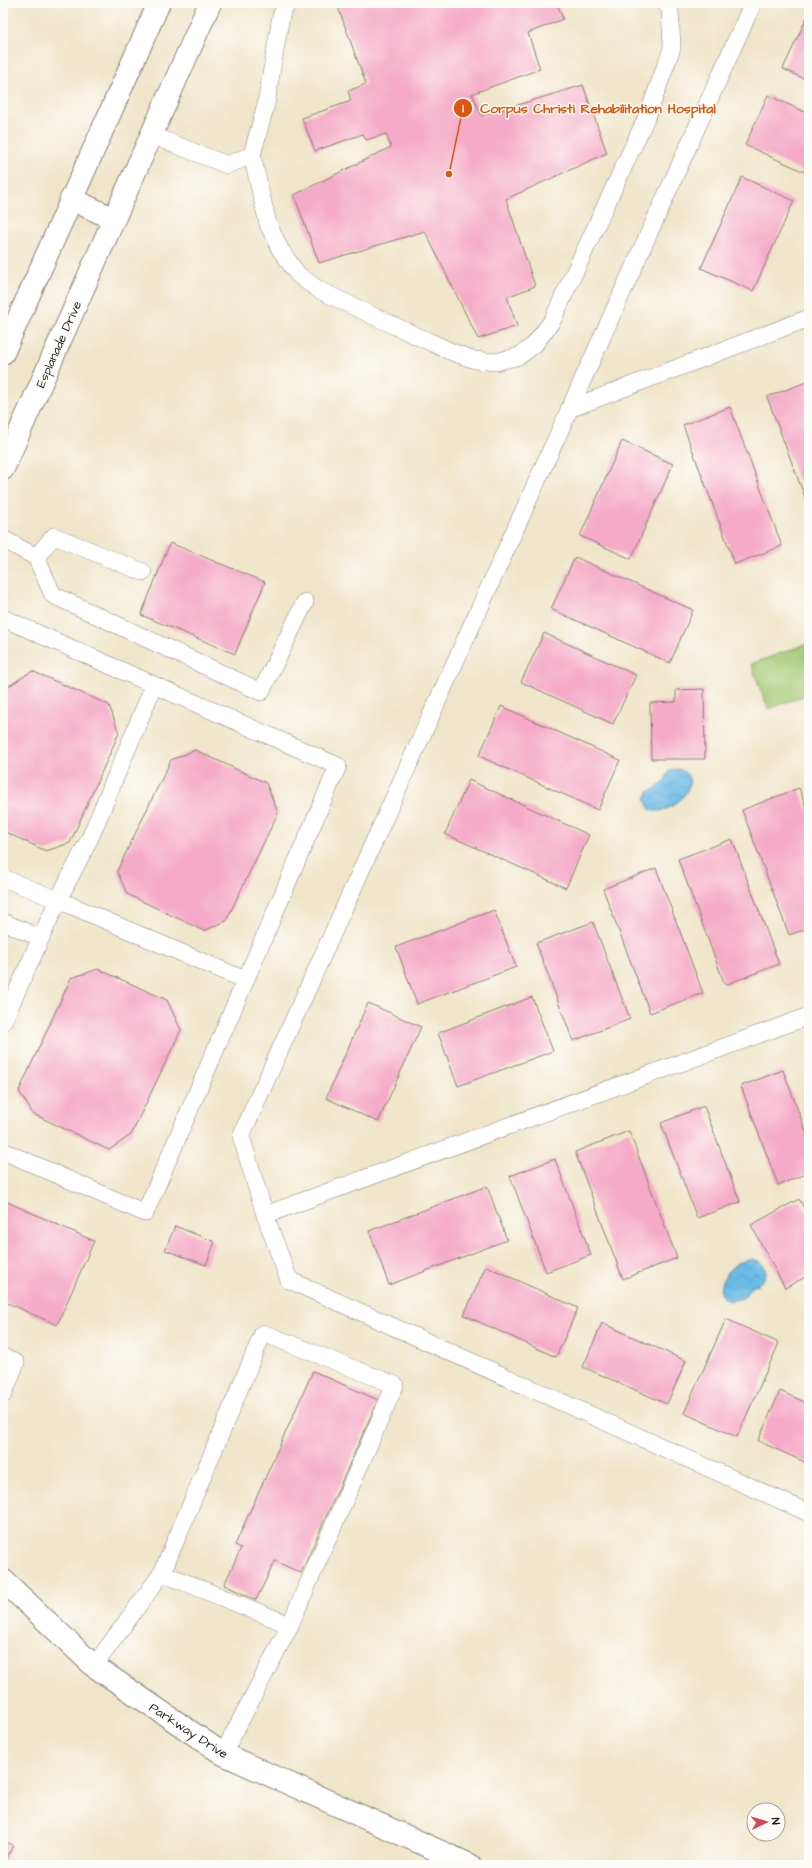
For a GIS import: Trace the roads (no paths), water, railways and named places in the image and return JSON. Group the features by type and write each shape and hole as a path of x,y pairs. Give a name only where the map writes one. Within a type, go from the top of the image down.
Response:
{"street":[{"path":"3,353 159,3"},
{"name":"Esplanade Drive","path":"3,469 210,3"},
{"path":"71,199 114,219"},
{"name":"Parkway Drive","path":"3,1580 94,1666 223,1754 470,1865"}],"lane":[{"path":"287,3 281,16 266,104 252,155 268,224 280,249 298,275 319,290 452,352 476,360 496,362 519,356 534,345 552,322 649,112 672,48 670,9 666,3"},
{"path":"752,3 241,1136 265,1215 289,1280 809,1513"},
{"path":"151,135 227,165 252,155"},
{"path":"569,409 809,318"},
{"path":"36,557 54,536 143,572"},
{"path":"3,539 36,557 53,595 261,692 305,602"},
{"path":"3,618 338,766 145,1213 3,1151"},
{"path":"3,1022 58,900 90,838 154,685"},
{"path":"3,878 245,980"},
{"path":"3,922 41,938"},
{"path":"265,1215 809,1016"},
{"path":"94,1666 162,1573 263,1333 395,1385 290,1626 223,1754"},
{"path":"3,1358 16,1363 3,1395"},
{"path":"162,1573 290,1626"}],"water":[{"path":"678,769 686,774 689,780 688,788 684,796 668,808 659,811 650,810 645,799 648,792 662,784 669,771"},
{"path":"753,1259 764,1266 766,1275 763,1280 750,1289 743,1298 730,1301 723,1298 720,1289 727,1272 737,1263"}],"place":[{"name":"Corpus Christi Rehabilitation Hospital","path":"449,174"}]}
